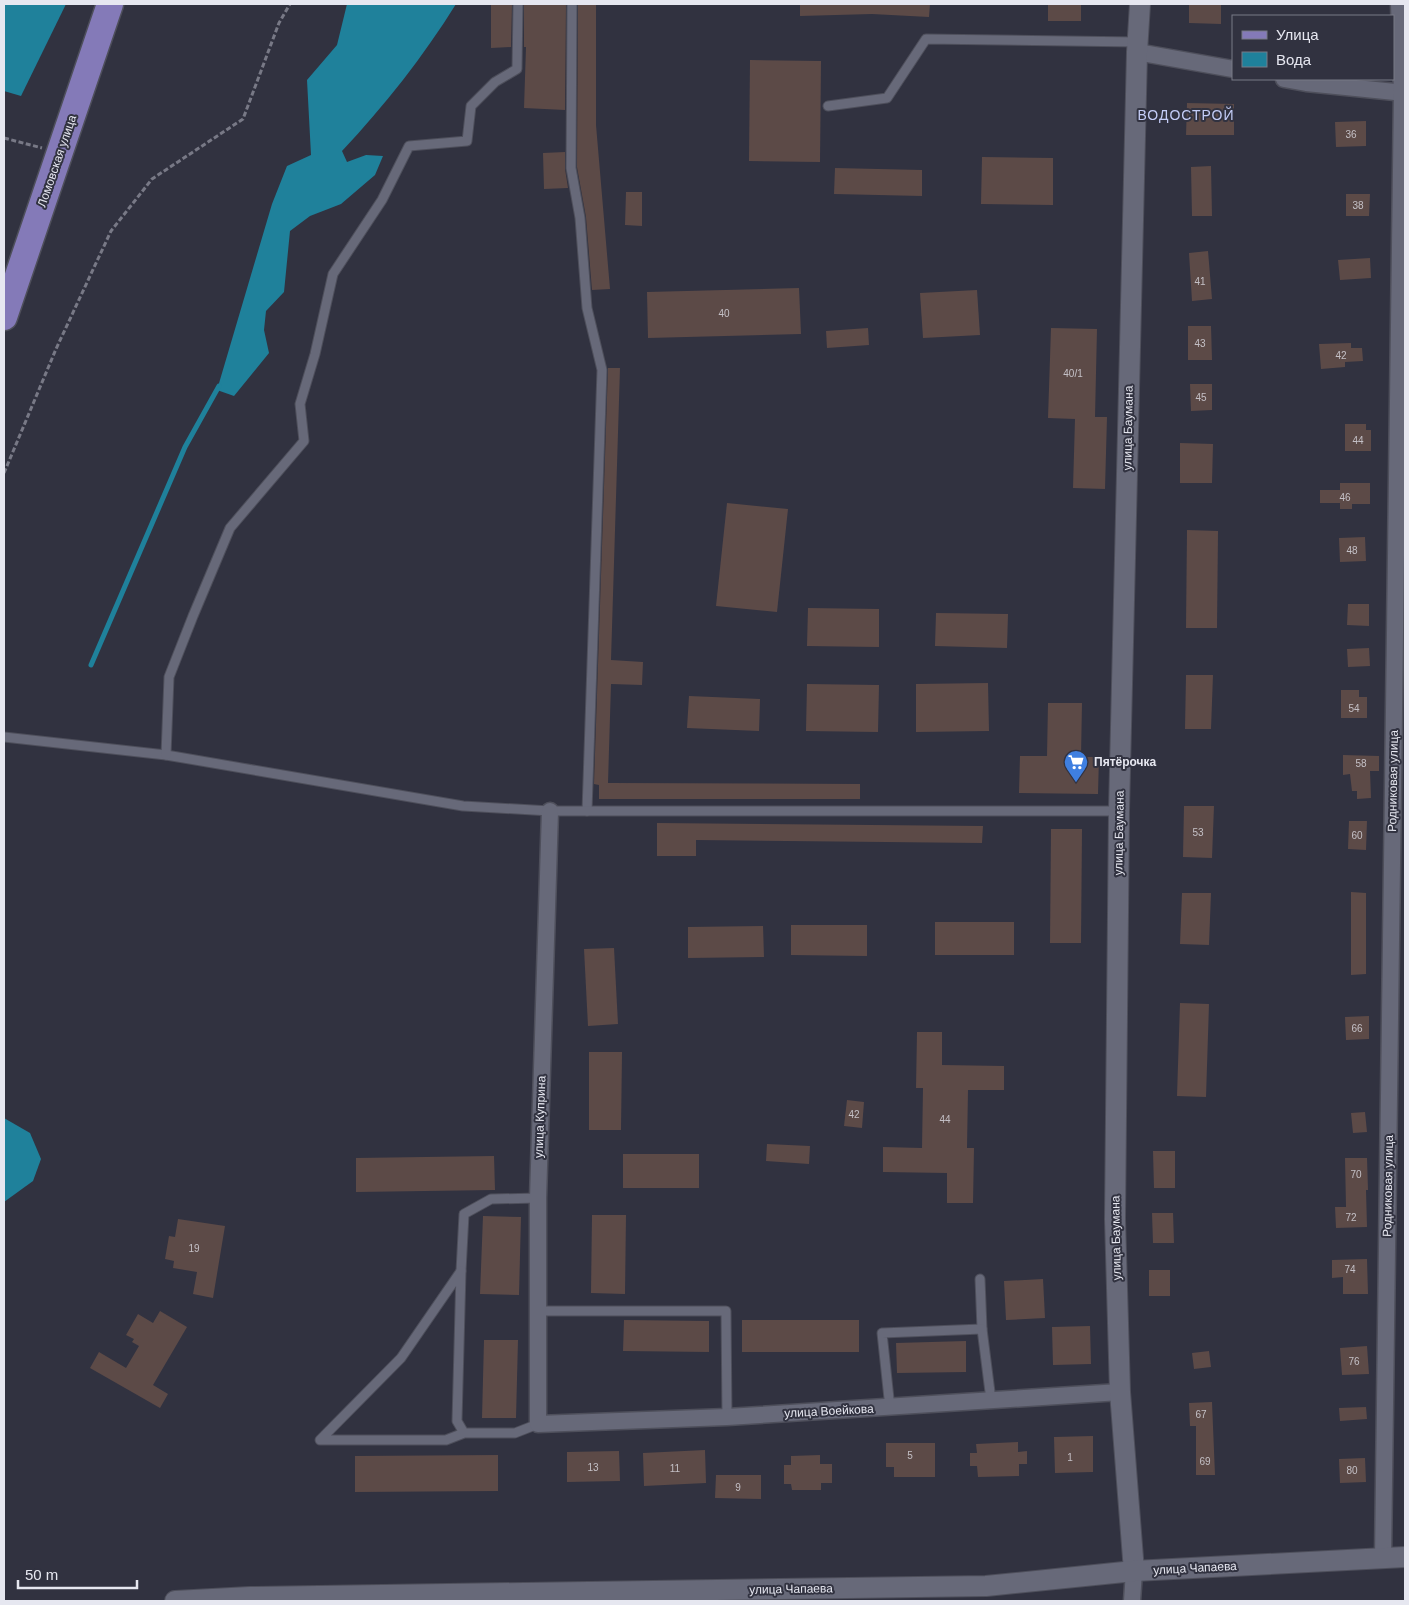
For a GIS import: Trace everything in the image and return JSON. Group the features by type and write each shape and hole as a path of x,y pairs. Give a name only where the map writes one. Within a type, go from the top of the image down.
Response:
{"main road":[{"name":"Ломовская улица","path":"4,317 110,4"}],"street":[{"name":"улица Баумана","path":"1134,1571 1120,1392 1115,1219 1119,811 1137,47 1140,4"},
{"name":"Родниковая улица","path":"1383,1558 1404,93 1399,4"},
{"path":"1137,47 1232,70"},
{"path":"1290,80 1404,93"},
{"name":"улица Куприна","path":"538,1424 538,1198 550,811"},
{"name":"улица Воейкова","path":"538,1424 727,1417 1120,1392"},
{"name":"улица Чапаева","path":"175,1601 270,1596 986,1586 1134,1571 1405,1557"},
{"path":"1132,1601 1134,1571"}],"lane":[{"path":"166,755 169,678 230,528 304,442 300,404 315,354 333,274 382,200 408,146 467,141 471,106 495,82 517,69 518,4"},
{"path":"572,4 571,168 580,218 587,308 602,370 587,811"},
{"path":"828,106 888,98 926,39 1137,47"},
{"path":"4,737 166,755 463,806 550,811 1119,811"},
{"path":"464,1433 457,1421 464,1214 491,1199 538,1198"},
{"path":"461,1270 401,1358 320,1440 446,1440 464,1433 515,1434 538,1424"},
{"path":"980,1279 982,1329 991,1400"},
{"path":"537,1311 726,1311 727,1417"},
{"path":"890,1408 882,1333 982,1329"}],"path":[{"path":"4,473 56,349 111,230 152,179 243,119 279,23 290,4"},
{"path":"4,138 60,153"}],"water":[{"path":"4,4 66,4 21,96 4,91"},
{"path":"347,4 456,4 403,80 342,151 347,162 366,155 383,156 375,175 341,204 310,216 290,231 284,292 266,311 264,330 269,353 234,396 217,390 272,204 287,166 311,155 307,80 337,45"},
{"path":"4,1118 30,1133 41,1159 33,1181 4,1202"}],"building":[{"path":"491,4 512,4 511,47 491,48"},
{"path":"524,4 566,4 565,110 524,108 526,47 524,47"},
{"path":"578,4 596,4 596,125 610,289 592,290 586,217 577,167"},
{"path":"800,4 930,4 929,17 872,14 800,16"},
{"path":"1048,4 1081,4 1081,21 1048,21"},
{"path":"1189,4 1221,4 1221,24 1189,23"},
{"path":"750,60 821,61 820,162 749,161"},
{"path":"1187,103 1234,104 1234,135 1186,135"},
{"path":"1366,121 1366,146 1336,147 1335,122"},
{"path":"565,152 568,188 544,189 543,153"},
{"path":"982,157 1053,158 1053,205 981,204"},
{"path":"1211,166 1212,216 1192,216 1191,167"},
{"path":"835,168 922,170 922,196 834,194"},
{"path":"626,192 642,192 642,226 625,225"},
{"path":"1346,194 1370,194 1369,216 1346,216"},
{"path":"1208,251 1212,299 1192,301 1189,253"},
{"path":"1370,258 1371,278 1340,280 1338,260"},
{"path":"799,288 801,334 648,338 647,292"},
{"path":"977,290 980,335 923,338 920,293"},
{"path":"1188,326 1211,326 1212,360 1188,360"},
{"path":"868,328 869,345 827,348 826,331"},
{"path":"1051,328 1097,329 1095,417 1107,417 1105,489 1073,488 1075,419 1048,418"},
{"path":"1351,343 1351,348 1362,348 1363,361 1345,362 1345,367 1321,369 1319,344"},
{"path":"608,368 620,368 611,660 643,662 642,685 611,684 608,783 860,784 860,799 599,799 599,785 594,784"},
{"path":"1190,384 1212,384 1212,410 1191,411"},
{"path":"1345,424 1366,424 1366,430 1371,430 1371,451 1345,451"},
{"path":"1180,443 1213,444 1212,483 1180,483"},
{"path":"1340,483 1370,483 1370,504 1352,504 1352,509 1340,509 1340,503 1320,503 1320,490 1340,490"},
{"path":"727,503 788,509 777,612 716,606"},
{"path":"1187,530 1218,531 1217,628 1186,628"},
{"path":"1365,537 1366,561 1340,562 1339,538"},
{"path":"1348,604 1369,604 1369,626 1347,625"},
{"path":"808,608 879,609 879,647 807,646"},
{"path":"936,613 1008,614 1007,648 935,646"},
{"path":"1369,648 1370,666 1348,667 1347,649"},
{"path":"1186,675 1213,675 1211,729 1185,729"},
{"path":"988,683 989,731 916,732 916,684"},
{"path":"807,684 879,685 878,732 806,731"},
{"path":"1341,690 1359,690 1359,697 1367,697 1367,718 1341,718"},
{"path":"689,696 760,699 759,731 687,728"},
{"path":"1048,703 1082,703 1081,757 1099,757 1098,794 1019,793 1020,756 1047,756"},
{"path":"1343,755 1379,756 1379,771 1370,771 1371,798 1357,799 1357,791 1352,791 1350,774 1343,775"},
{"path":"1184,806 1214,806 1212,858 1183,857"},
{"path":"1349,821 1367,821 1366,850 1348,849"},
{"path":"657,823 983,826 982,843 696,840 696,856 657,856"},
{"path":"1051,829 1082,829 1081,943 1050,943"},
{"path":"1351,892 1366,893 1366,974 1351,975"},
{"path":"1182,893 1211,893 1209,945 1180,944"},
{"path":"935,922 1014,922 1014,955 935,955"},
{"path":"791,925 867,925 867,956 791,955"},
{"path":"763,926 764,957 688,958 688,927"},
{"path":"614,948 618,1024 588,1026 584,949"},
{"path":"1180,1003 1209,1004 1206,1097 1177,1096"},
{"path":"1369,1016 1369,1039 1346,1040 1345,1017"},
{"path":"917,1032 942,1032 942,1065 1004,1066 1004,1090 968,1090 967,1148 974,1148 973,1203 947,1203 947,1173 883,1172 883,1147 922,1148 923,1088 916,1088"},
{"path":"589,1052 622,1052 621,1130 589,1130"},
{"path":"847,1100 864,1102 862,1128 844,1126"},
{"path":"1365,1112 1367,1132 1353,1133 1351,1113"},
{"path":"767,1144 810,1146 809,1164 766,1161"},
{"path":"1153,1151 1175,1151 1175,1188 1154,1188"},
{"path":"623,1154 699,1154 699,1188 623,1188"},
{"path":"494,1156 495,1190 356,1192 356,1158"},
{"path":"1345,1158 1367,1158 1367,1227 1336,1228 1335,1207 1346,1207"},
{"path":"1152,1213 1173,1213 1174,1243 1153,1243"},
{"path":"592,1215 626,1215 625,1294 591,1293"},
{"path":"483,1216 521,1217 519,1295 480,1294"},
{"path":"178,1219 225,1226 213,1298 193,1294 197,1272 173,1268 174,1261 165,1259 169,1236 175,1237"},
{"path":"1367,1259 1368,1294 1343,1294 1343,1277 1332,1278 1332,1260"},
{"path":"1149,1270 1170,1270 1170,1296 1149,1296"},
{"path":"1043,1279 1045,1318 1006,1320 1004,1281"},
{"path":"160,1311 187,1327 153,1385 168,1394 160,1408 90,1368 99,1352 126,1368 139,1346 132,1342 134,1339 126,1335 138,1314 153,1323"},
{"path":"624,1320 709,1321 709,1352 623,1351"},
{"path":"742,1320 859,1320 859,1352 742,1352"},
{"path":"1090,1326 1091,1364 1053,1365 1052,1327"},
{"path":"484,1340 518,1340 516,1418 482,1418"},
{"path":"966,1341 966,1372 897,1373 896,1343"},
{"path":"1367,1346 1369,1374 1342,1375 1340,1348"},
{"path":"1209,1351 1211,1367 1194,1369 1192,1353"},
{"path":"1212,1402 1215,1475 1196,1475 1196,1426 1190,1426 1189,1403"},
{"path":"1366,1407 1367,1419 1340,1421 1339,1408"},
{"path":"1093,1436 1093,1472 1055,1473 1054,1437"},
{"path":"1018,1442 1018,1452 1027,1451 1027,1464 1019,1464 1019,1476 978,1477 977,1466 970,1466 970,1453 977,1453 976,1444"},
{"path":"886,1443 935,1443 935,1477 894,1477 894,1467 886,1467"},
{"path":"705,1450 706,1483 644,1486 643,1453"},
{"path":"619,1451 620,1481 567,1482 567,1452"},
{"path":"498,1455 498,1491 355,1492 355,1456"},
{"path":"820,1455 820,1464 832,1464 832,1483 821,1483 821,1490 792,1490 791,1484 784,1484 784,1465 791,1465 791,1456"},
{"path":"1365,1458 1366,1482 1340,1483 1339,1459"},
{"path":"716,1475 761,1475 761,1499 715,1498"}],"waterway":[{"path":"91,665 185,447 219,386"}],"place":[{"name":"Пятёрочка","path":"1076,783"}],"district":[{"name":"ВОДОСТРОЙ","path":"1186,115"}]}
